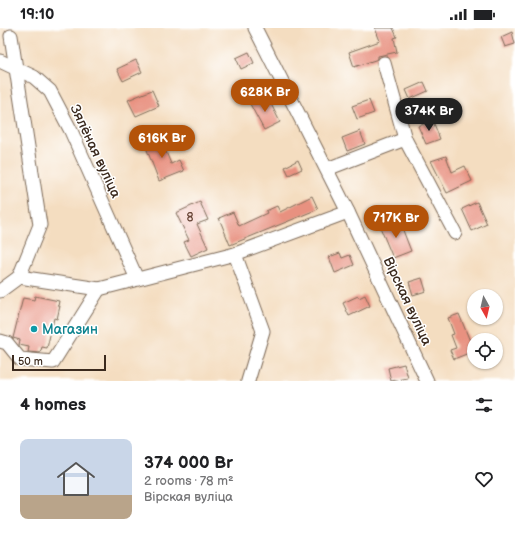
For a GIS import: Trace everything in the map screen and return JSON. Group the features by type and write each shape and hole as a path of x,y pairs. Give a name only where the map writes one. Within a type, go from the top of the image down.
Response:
{"street":[{"name":"Вірская вуліца","path":"255,28 348,212 427,381"},
{"path":"0,57 13,32"},
{"path":"0,291 19,277 40,225 16,69 13,32"},
{"name":"Зялёная вуліца","path":"0,61 34,77 50,91 71,131 137,279"},
{"path":"384,63 405,139 455,233"},
{"path":"327,169 405,139"},
{"path":"19,277 98,289 235,254 348,212"},
{"path":"235,254 263,331 248,381"},
{"path":"0,341 7,343 20,359 53,362 98,289"}],"building":[{"path":"375,28 393,28 397,37 394,38 397,52 378,56 378,59 354,67 349,52 380,41"},
{"path":"512,32 515,44 505,47 501,37"},
{"path":"249,52 254,63 241,69 236,58"},
{"path":"136,60 142,72 123,81 117,69"},
{"path":"424,82 428,91 410,99 406,90"},
{"path":"152,90 159,106 136,116 128,100"},
{"path":"267,96 280,122 264,130 250,104"},
{"path":"369,100 374,113 357,119 352,106"},
{"path":"433,121 440,139 426,144 418,126"},
{"path":"360,131 365,144 347,151 342,138"},
{"path":"159,135 171,164 179,160 184,171 159,181 144,142"},
{"path":"446,156 452,172 465,166 472,181 447,193 431,161"},
{"path":"298,160 302,169 289,175 285,167"},
{"path":"312,196 318,209 230,245 219,218 233,212 239,226 267,213 266,211 277,206 280,212"},
{"path":"200,202 208,220 197,224 208,248 191,256 184,242 189,240 176,213"},
{"path":"477,202 487,224 472,231 462,209"},
{"path":"399,220 411,251 393,258 380,227"},
{"path":"340,253 342,258 350,255 354,265 335,273 329,257"},
{"path":"422,278 426,291 413,295 409,282"},
{"path":"365,295 370,306 349,316 343,303 358,296 359,298"},
{"name":"Магазин","path":"35,296 59,301 58,306 60,306 57,319 54,318 47,348 42,347 40,353 28,352 29,347 19,345 20,340 13,338 23,298 34,300"},
{"path":"459,314 467,334 467,354 454,359 450,350 456,348 451,335 454,334 448,318"},
{"path":"404,364 408,378 391,381 388,368"}],"place":[{"name":"Магазин","path":"34,329"}]}
